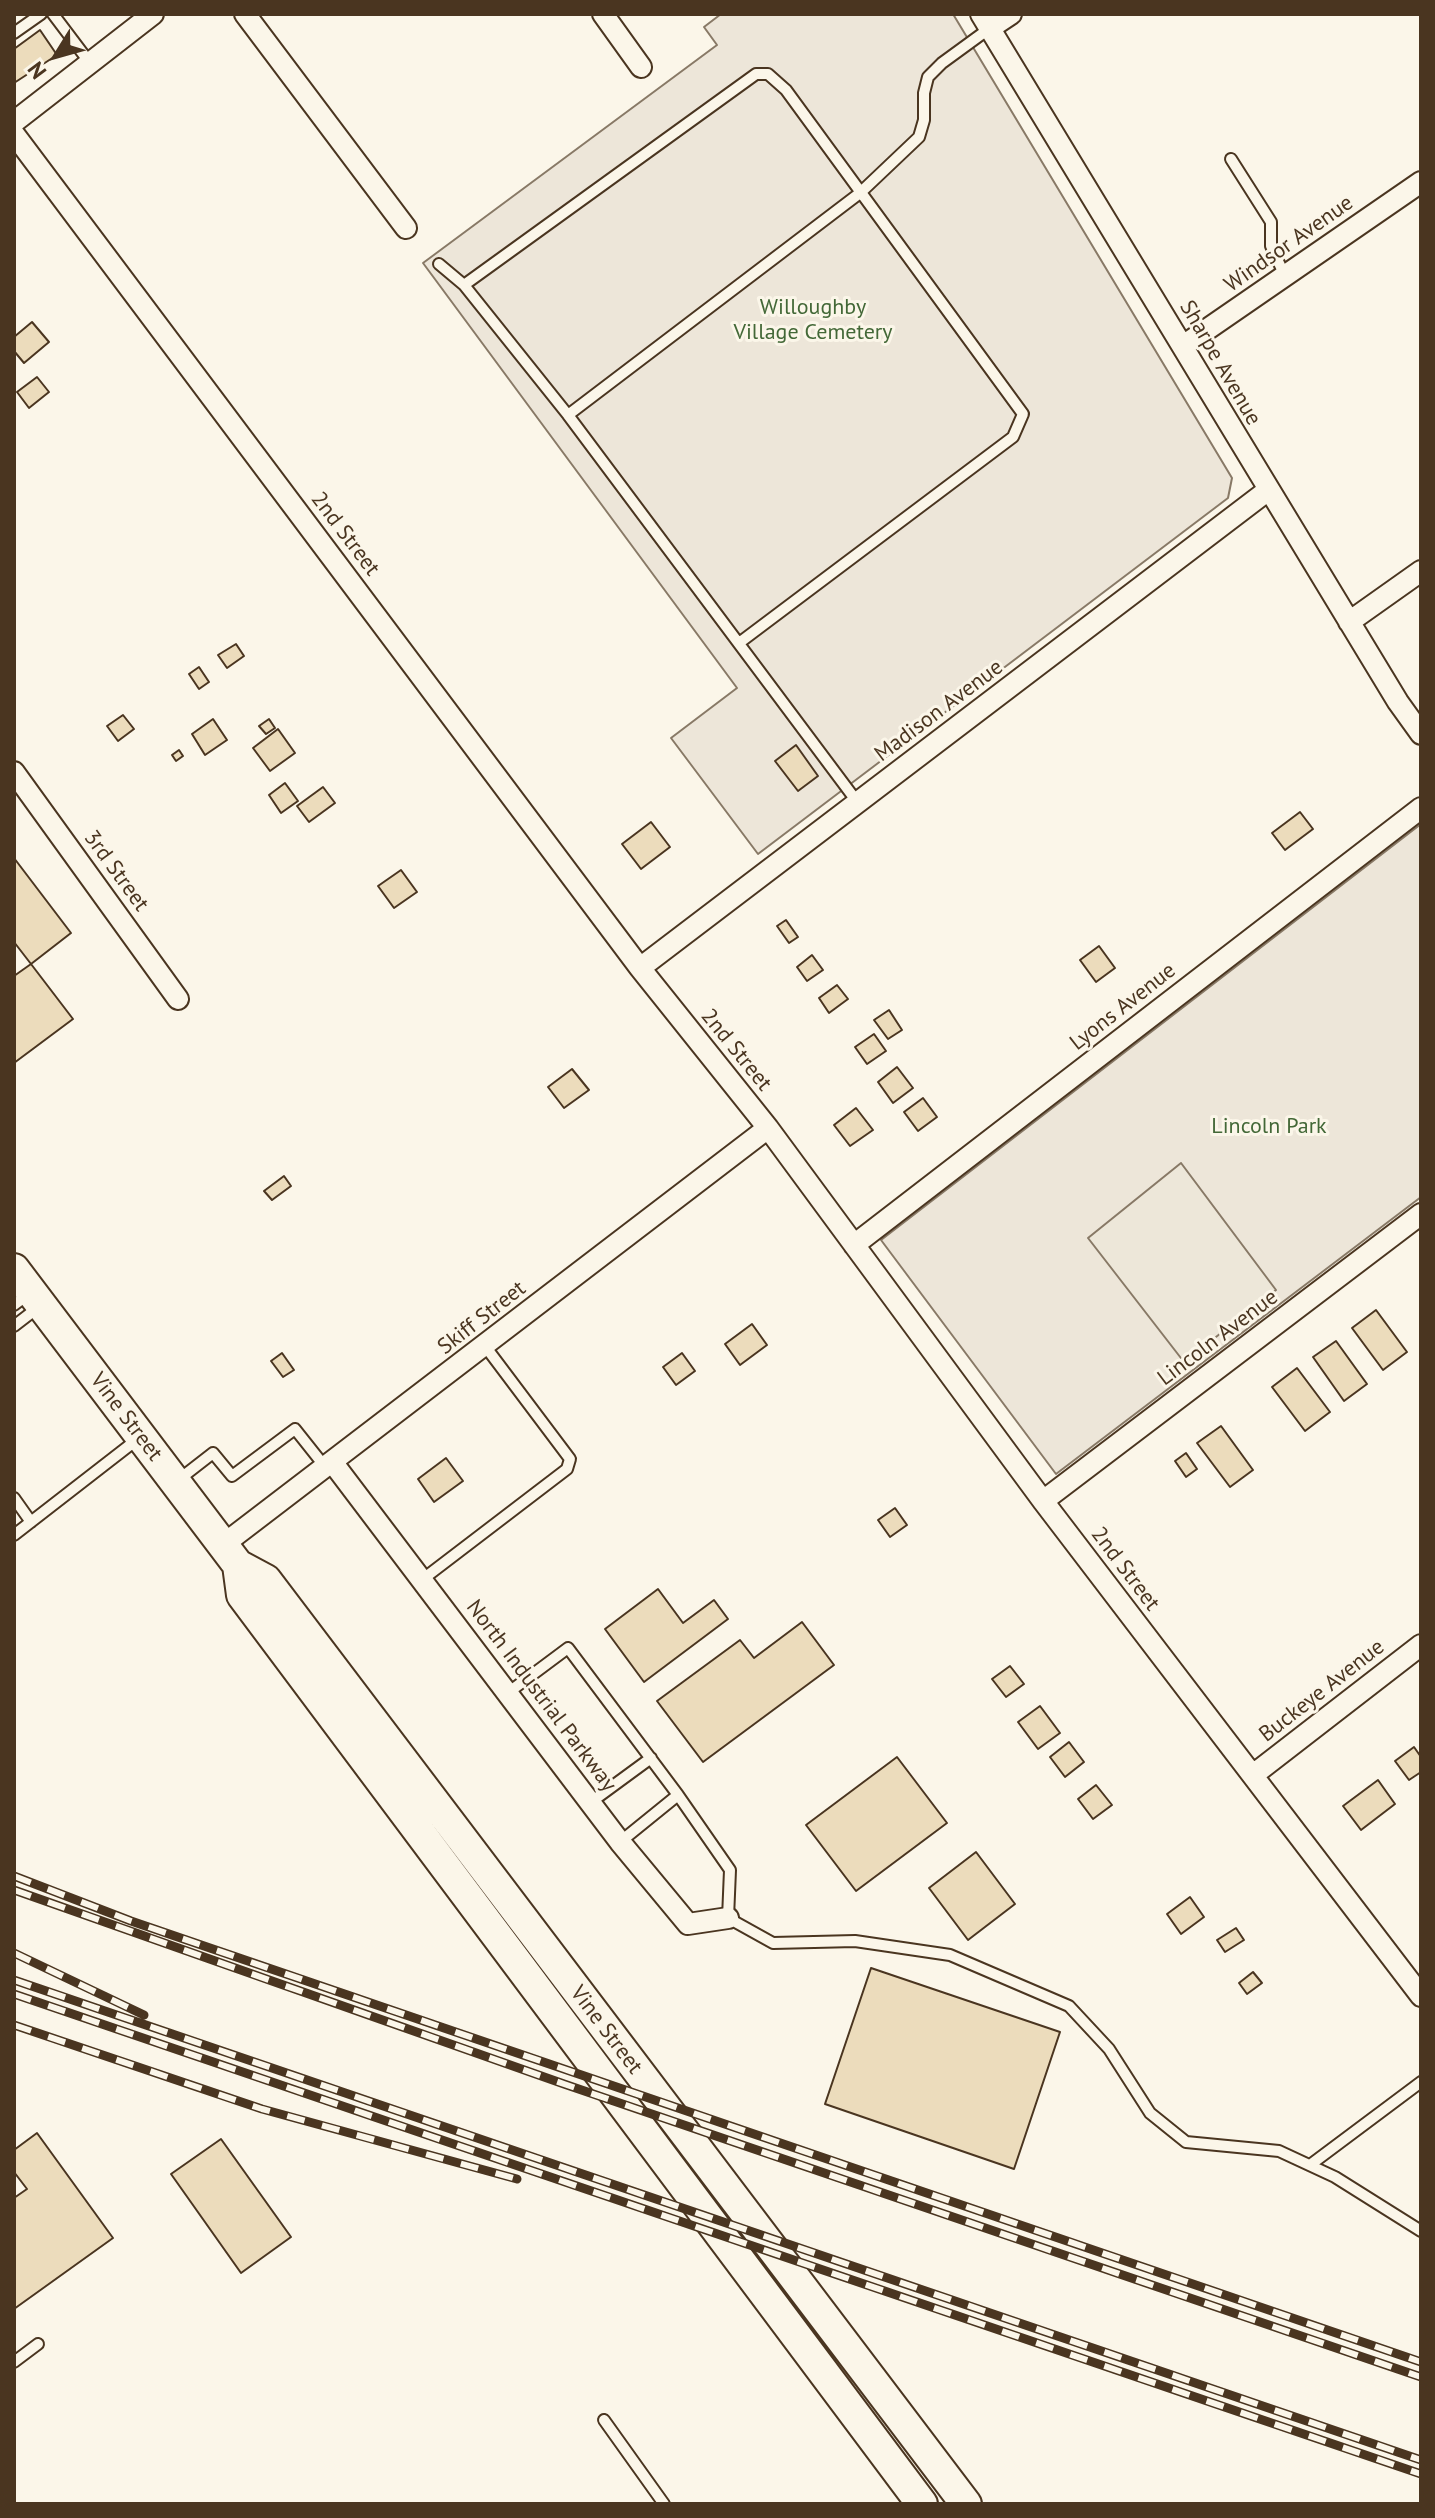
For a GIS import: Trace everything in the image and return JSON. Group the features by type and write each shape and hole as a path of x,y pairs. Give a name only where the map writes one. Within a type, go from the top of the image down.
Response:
{"main road":[{"name":"Vine Street","path":"25,1293 231,1554 266,1580 966,2504"},
{"name":"Vine Street","path":"231,1554 242,1595 922,2504"}],"street":[{"path":"14,122 153,14"},
{"path":"245,14 406,228"},
{"path":"603,14 641,67"},
{"path":"986,21 1011,14"},
{"name":"Sharpe Avenue","path":"986,21 1267,491 1421,734"},
{"name":"2nd Street","path":"14,134 640,968 768,1128 1043,1501 1421,1996"},
{"name":"Windsor Avenue","path":"1183,346 1421,182"},
{"name":"Madison Avenue","path":"640,968 1267,491"},
{"path":"1349,622 1421,571"},
{"name":"3rd Street","path":"16,778 178,999"},
{"name":"Lyons Avenue","path":"854,1245 1421,808"},
{"name":"Skiff Street","path":"231,1554 329,1466 768,1128"},
{"name":"Lincoln Avenue","path":"1043,1501 1421,1214"},
{"name":"North Industrial Parkway","path":"329,1466 423,1579 620,1842 688,1924 728,1918"},
{"name":"Buckeye Avenue","path":"1253,1775 1421,1645"}],"lane":[{"path":"14,33 41,14"},
{"path":"53,14 90,63"},
{"path":"568,415 860,193 919,137 924,120 924,93 928,77 986,21"},
{"path":"464,285 756,74 768,74 778,79 1019,405 1022,422 1013,437 739,643"},
{"path":"1231,159 1271,222 1271,246 1285,276"},
{"path":"439,264 464,285 568,415 858,803"},
{"path":"14,1326 25,1293"},
{"path":"423,1579 567,1469 570,1459 485,1346"},
{"path":"176,1482 213,1453 232,1476 295,1429 329,1466"},
{"path":"14,1535 141,1437"},
{"path":"14,1498 31,1522"},
{"path":"509,1692 568,1648 730,1870 728,1918 773,1943 855,1941 950,1955 1069,2006 1109,2049 1150,2113 1186,2142 1279,2151 1335,2177 1421,2231"},
{"path":"591,1802 651,1758"},
{"path":"620,1842 678,1795"},
{"path":"1310,2165 1421,2082"},
{"path":"14,2362 38,2344"},
{"path":"604,2420 664,2504"}],"green space":[{"name":"Willoughby Village Cemetery","path":"721,14 953,14 1232,478 1228,498 758,854 671,738 737,688 423,263 717,45 704,27"},
{"name":"Lincoln Park","path":"1421,824 1421,1197 1056,1474 881,1240"}],"shaded area":[{"path":"1181,1163 1276,1290 1184,1362 1088,1238"}],"building":[{"path":"40,30 57,55 14,83 14,49"},
{"path":"32,322 49,342 24,363 14,351 14,337"},
{"path":"37,377 49,392 29,408 17,392"},
{"path":"236,644 244,656 227,668 218,655"},
{"path":"199,667 209,682 199,689 189,674"},
{"path":"123,715 134,729 118,741 107,726"},
{"path":"213,719 227,740 205,755 192,734"},
{"path":"269,719 275,728 266,734 259,726"},
{"path":"278,729 295,753 270,771 253,748"},
{"path":"796,745 818,776 798,791 775,761"},
{"path":"179,750 183,756 176,761 172,755"},
{"path":"285,783 298,801 281,813 269,795"},
{"path":"323,787 335,803 309,822 297,806"},
{"path":"1300,812 1313,829 1285,850 1272,833"},
{"path":"651,822 670,847 641,869 622,844"},
{"path":"14,858 71,933 31,964 14,942"},
{"path":"401,870 417,892 394,908 378,886"},
{"path":"786,920 798,937 789,943 777,926"},
{"path":"1099,946 1115,968 1096,982 1080,960"},
{"path":"812,955 823,970 807,981 797,967"},
{"path":"31,964 73,1019 14,1063 14,976"},
{"path":"837,985 848,999 829,1013 819,998"},
{"path":"889,1010 902,1030 888,1039 874,1020"},
{"path":"874,1034 886,1051 867,1064 855,1047"},
{"path":"897,1067 913,1088 893,1103 878,1082"},
{"path":"572,1069 589,1090 564,1108 548,1087"},
{"path":"923,1098 937,1117 918,1131 904,1112"},
{"path":"856,1108 873,1130 850,1146 834,1125"},
{"path":"284,1176 291,1186 272,1200 264,1191"},
{"path":"1376,1310 1407,1352 1383,1370 1352,1328"},
{"path":"752,1324 767,1345 740,1365 725,1344"},
{"path":"1336,1341 1367,1384 1344,1401 1313,1357"},
{"path":"282,1353 294,1370 283,1377 271,1361"},
{"path":"682,1353 695,1371 676,1385 663,1367"},
{"path":"1297,1368 1330,1412 1305,1431 1272,1387"},
{"path":"1221,1426 1253,1470 1230,1487 1197,1443"},
{"path":"1186,1453 1197,1469 1186,1477 1175,1461"},
{"path":"446,1458 463,1481 434,1502 418,1479"},
{"path":"895,1508 907,1525 890,1537 878,1520"},
{"path":"658,1589 683,1623 714,1600 728,1619 644,1682 605,1629"},
{"path":"802,1622 834,1665 703,1762 657,1701 740,1640 754,1658"},
{"path":"1010,1666 1024,1684 1006,1697 992,1679"},
{"path":"1040,1706 1060,1733 1038,1749 1018,1722"},
{"path":"1069,1742 1084,1762 1065,1777 1050,1757"},
{"path":"1414,1747 1421,1757 1421,1772 1409,1780 1395,1761"},
{"path":"897,1757 947,1823 856,1891 806,1825"},
{"path":"1378,1780 1395,1804 1361,1830 1343,1806"},
{"path":"1096,1785 1112,1805 1093,1819 1078,1799"},
{"path":"976,1852 1015,1904 968,1940 929,1888"},
{"path":"1190,1897 1204,1917 1181,1934 1167,1914"},
{"path":"1236,1928 1244,1940 1225,1952 1217,1940"},
{"path":"871,1968 1060,2032 1014,2169 825,2104"},
{"path":"1253,1972 1262,1983 1247,1994 1239,1983"},
{"path":"37,2133 113,2238 14,2309 14,2198 27,2189 14,2172 14,2150"},
{"path":"221,2139 291,2237 241,2273 171,2174"}],"railway":[{"path":"14,1876 131,1921 1421,2362"},
{"path":"14,1890 564,2084 1421,2377"},
{"path":"14,1953 144,2015"},
{"path":"14,1980 1421,2460"},
{"path":"14,1994 1421,2474"},
{"path":"14,2025 262,2109 517,2179"}]}
